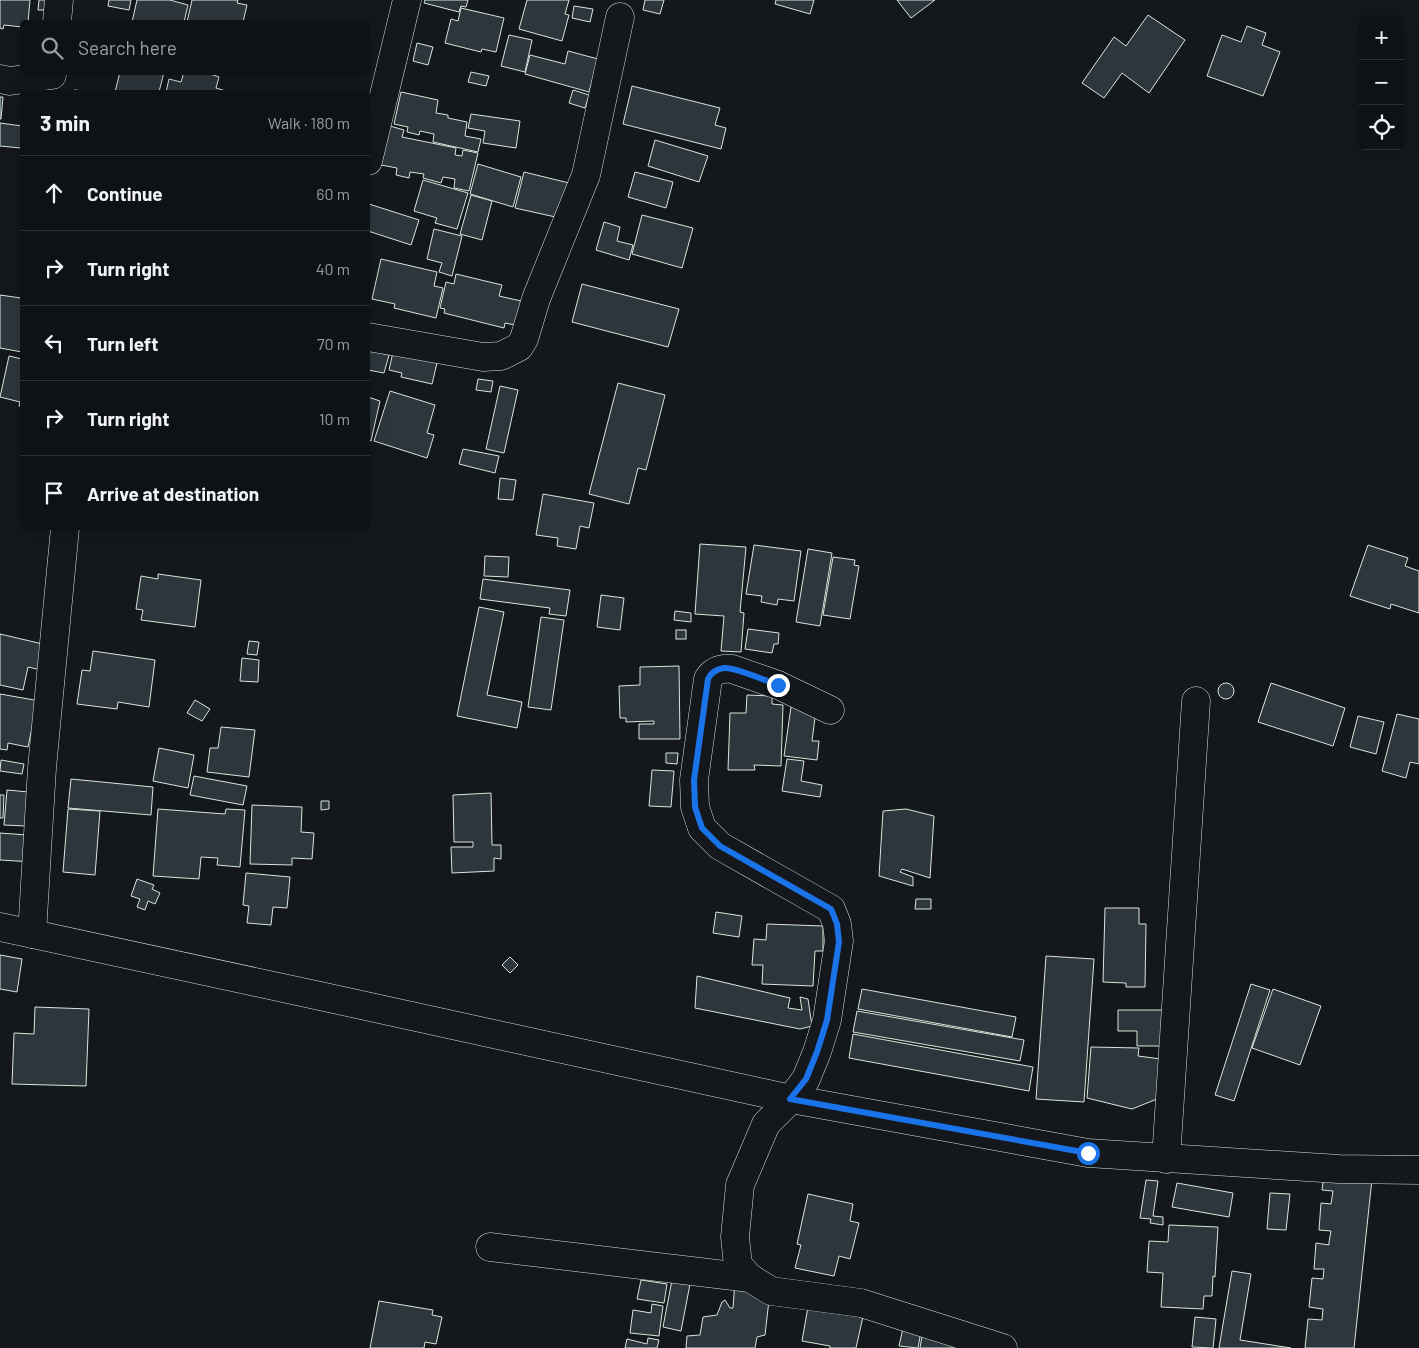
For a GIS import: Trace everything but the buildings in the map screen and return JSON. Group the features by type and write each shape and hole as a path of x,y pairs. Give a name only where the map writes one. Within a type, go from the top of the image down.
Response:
{"street":[{"path":"57,20 59,0"},
{"path":"370,153 407,0"},
{"path":"370,337 483,357 502,356 518,347 524,339 536,299 586,175 620,18"},
{"path":"0,79 10,81 52,80"},
{"path":"32,934 42,768 65,530"},
{"path":"830,710 778,685 732,669 716,670 708,679 694,780 695,807 702,828 720,846 831,909 837,924 839,942 827,1020 817,1052 806,1079 766,1124 740,1186 735,1238 738,1265 750,1278 771,1291 861,1303 1003,1348"},
{"path":"1166,1158 1196,701"},
{"path":"0,927 790,1099 1088,1153 1338,1170 1419,1170"},
{"path":"490,1247 750,1278"}],"route":[{"path":"778,685 732,669 724,668 716,670 711,674 708,679 694,780 695,807 702,828 720,846 831,909 837,924 839,942 827,1020 806,1079 790,1099 1088,1153"}]}
